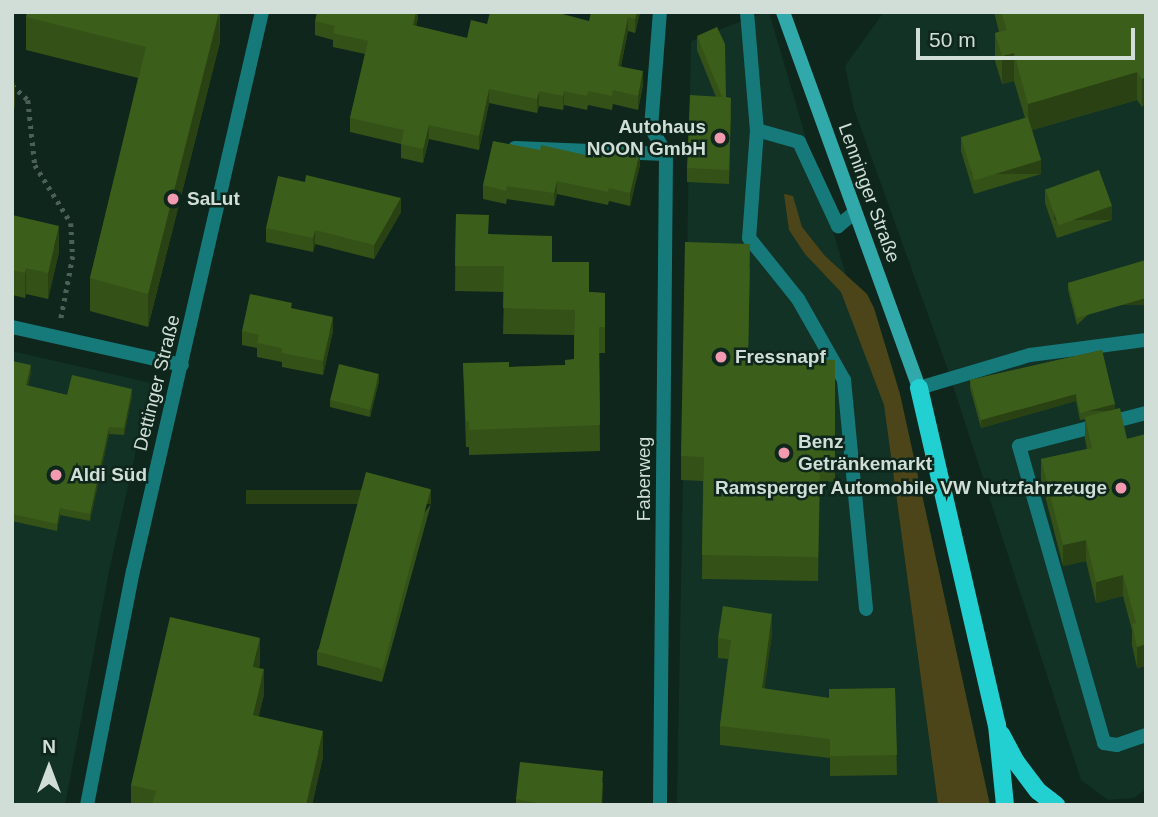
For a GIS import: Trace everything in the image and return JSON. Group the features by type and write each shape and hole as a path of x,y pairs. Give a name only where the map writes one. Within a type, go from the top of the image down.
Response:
{"main road":[{"name":"Lenninger Straße","path":"783,12 919,388"},
{"path":"919,388 997,725 1004,805"},
{"path":"997,725 1016,762 1038,791 1056,805"}],"street":[{"name":"Dettinger Straße","path":"88,805 133,571 262,12"},
{"name":"Faberweg","path":"660,12 651,128 666,154 660,805"},
{"path":"747,12 757,130 749,238 798,299 844,380 866,609"},
{"path":"757,130 799,142 838,226 855,212"},
{"path":"499,148 666,154"},
{"path":"12,327 182,365"},
{"path":"919,388 1030,355 1146,340"},
{"path":"1146,413 1019,446 1104,743 1118,745 1146,735"}],"path":[{"path":"12,85 28,100 35,166 71,223 73,256 58,337"}],"shaded area":[{"path":"769,12 884,405 938,805 677,805 691,41"},
{"path":"884,12 1146,12 1146,789 1134,798 1108,800 1081,780 948,370 854,109 845,66"},
{"path":"784,194 793,196 802,227 825,256 867,294 874,308 900,394 990,805 938,805 884,405 841,292 805,254 789,230"},
{"path":"12,351 151,383 109,571 65,805 12,805"}],"building":[{"path":"27,12 219,12 148,294 90,278 146,47 26,17"},
{"path":"317,12 416,12 413,25 467,38 471,20 487,24 490,12 555,12 589,21 591,12 637,12 635,19 628,17 618,66 643,71 638,96 613,90 612,96 588,91 587,96 564,91 563,96 539,91 537,99 489,89 479,136 429,125 423,149 401,144 404,130 350,118 368,41 333,33 335,26 315,21"},
{"path":"1001,12 1146,12 1146,77 1142,79 1137,72 1028,104 1014,53 1002,56 995,33 1007,30"},
{"path":"717,27 725,44 726,97 731,98 729,170 687,168 690,95 722,97 697,36"},
{"path":"1028,117 1041,160 974,180 961,137"},
{"path":"493,141 540,150 541,145 590,156 592,147 617,153 618,148 640,152 630,193 609,188 608,192 557,181 554,193 507,186 506,191 483,185"},
{"path":"1099,170 1112,206 1058,225 1045,189"},
{"path":"306,175 401,198 374,245 315,230 313,238 266,228 278,176 305,182"},
{"path":"456,214 489,215 488,234 552,236 552,262 589,262 589,292 605,293 605,327 599,327 600,425 469,430 469,421 466,422 463,363 509,362 509,367 565,365 565,360 574,359 575,310 503,308 504,266 455,266"},
{"path":"12,215 59,226 48,273 26,268 25,273 12,270"},
{"path":"685,242 750,244 748,358 835,360 835,458 820,457 818,557 702,555 704,457 681,456"},
{"path":"1146,260 1146,298 1077,318 1068,283"},
{"path":"250,294 292,303 291,308 333,317 323,361 282,353 282,348 257,343 259,335 242,331"},
{"path":"1102,350 1115,404 1080,413 1076,394 981,420 970,380"},
{"name":"Aldi Süd","path":"12,361 31,365 26,385 67,395 72,375 132,389 124,428 109,427 90,514 60,508 57,524 12,514"},
{"path":"339,364 379,374 370,410 330,400"},
{"path":"1120,408 1127,439 1146,434 1146,644 1137,647 1132,624 1136,623 1123,575 1096,582 1086,540 1063,545 1041,459 1092,448 1085,417"},
{"path":"366,472 431,489 383,669 318,652"},
{"path":"723,606 772,614 762,688 829,698 829,689 895,688 897,755 830,756 830,739 720,726 731,640 718,638"},
{"path":"170,617 260,638 253,667 264,669 253,715 323,731 306,805 152,805 156,791 131,785"},
{"path":"520,762 603,771 601,805 549,805 516,799"}],"place":[{"name":"Autohaus NOON GmbH","path":"720,138"},
{"name":"SaLut","path":"173,199"},
{"name":"Fressnapf","path":"721,357"},
{"name":"Benz Getränkemarkt","path":"784,453"},
{"name":"Aldi Süd","path":"56,475"},
{"name":"Ramsperger Automobile VW Nutzfahrzeuge","path":"1121,488"}]}
